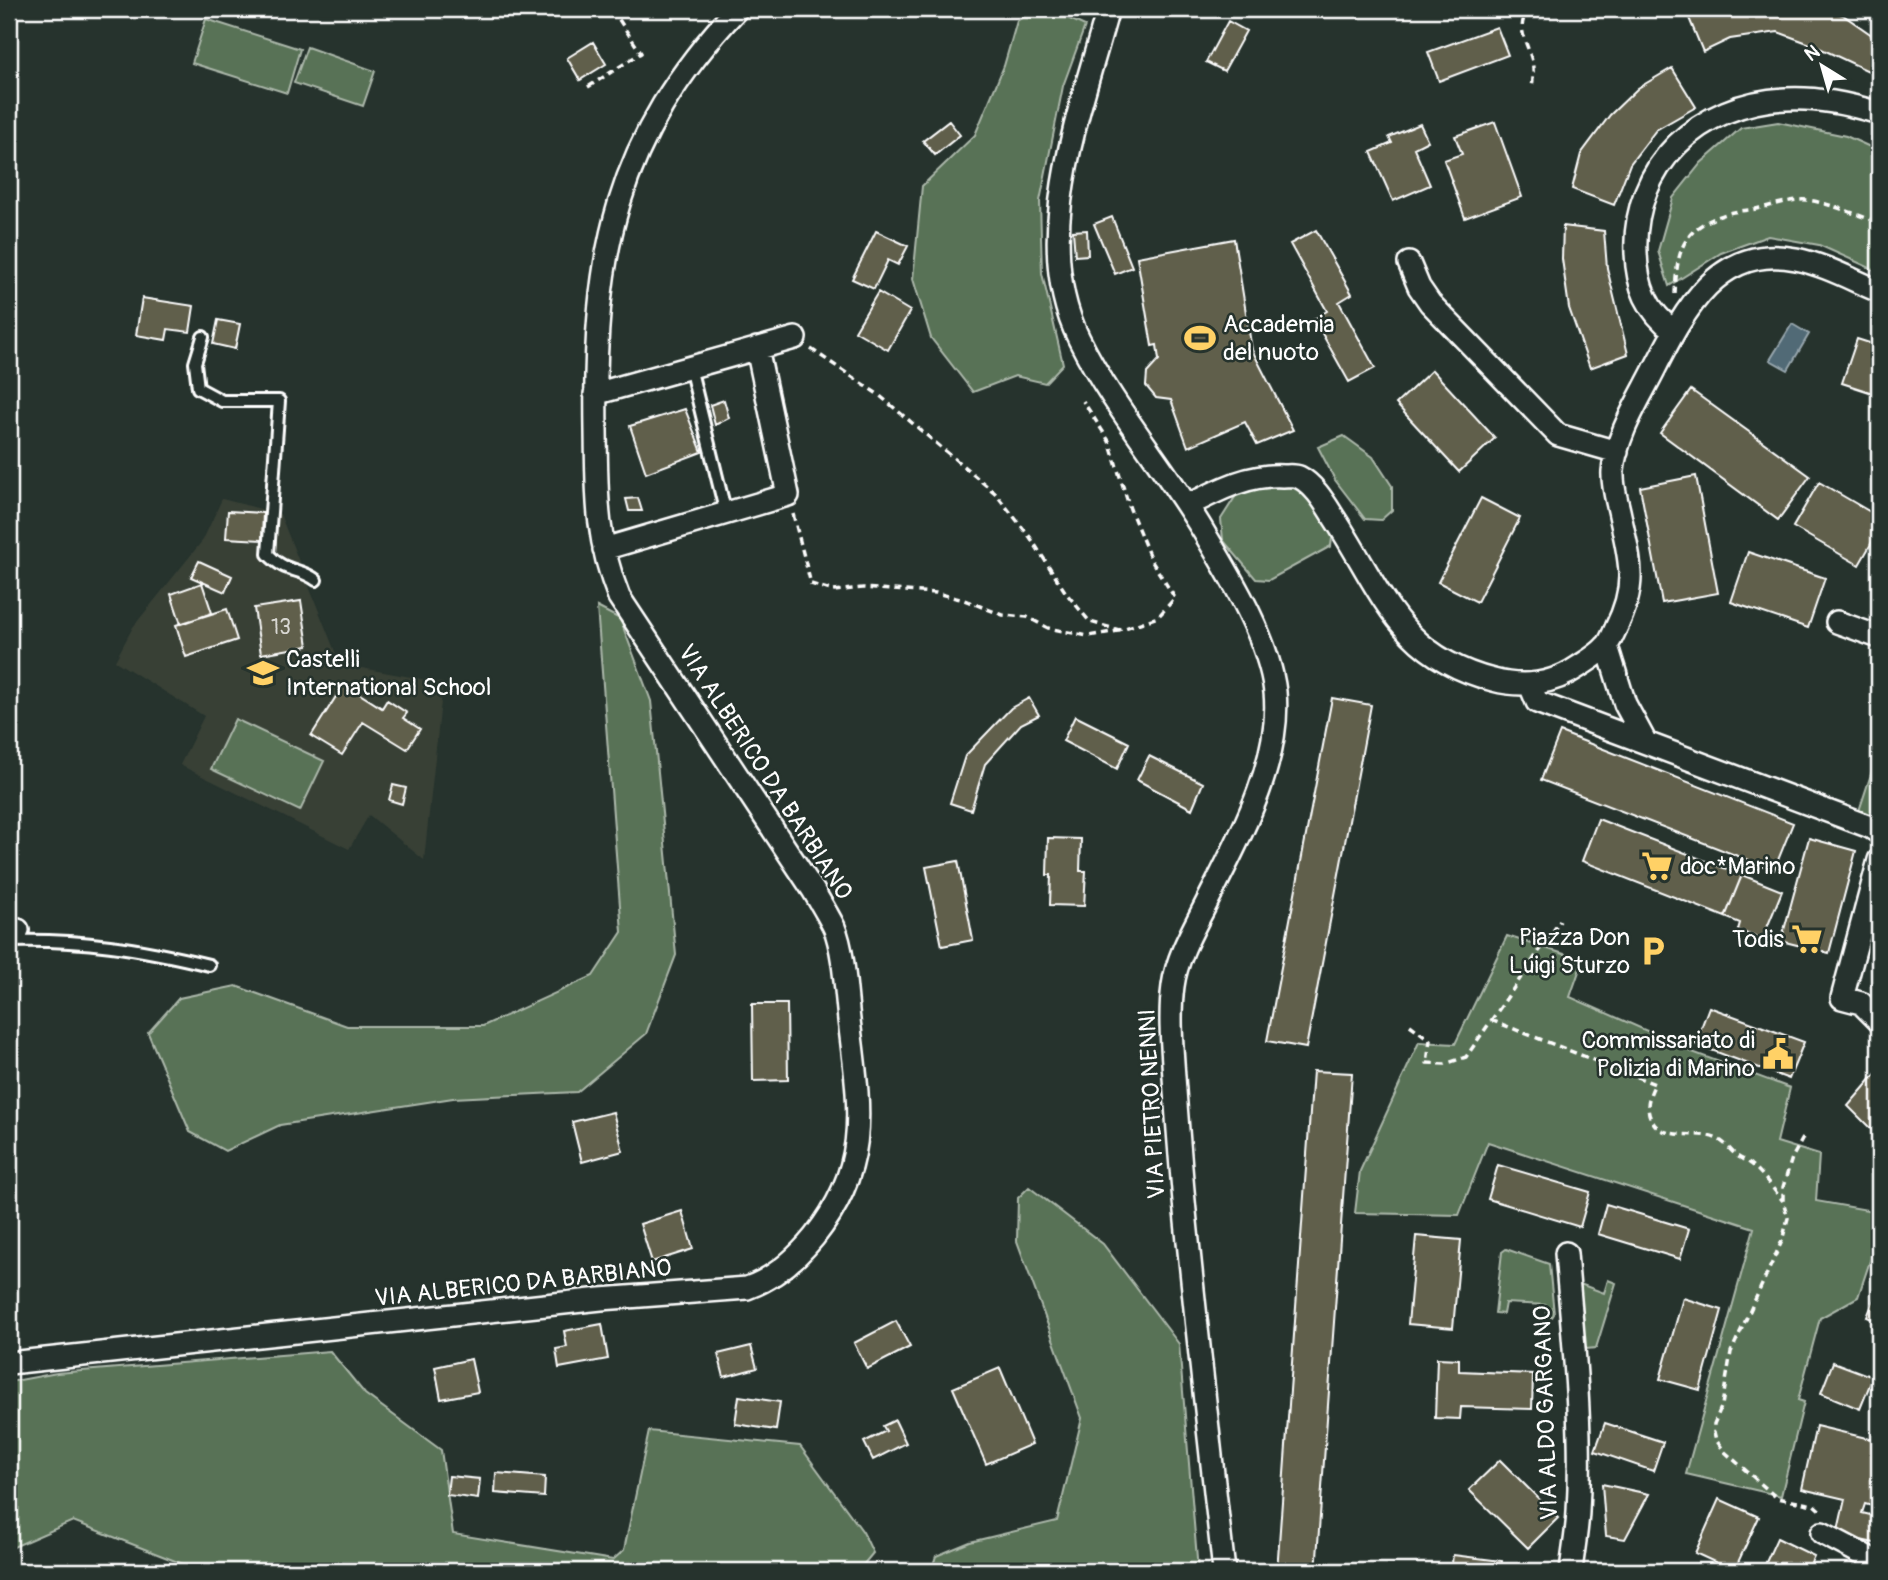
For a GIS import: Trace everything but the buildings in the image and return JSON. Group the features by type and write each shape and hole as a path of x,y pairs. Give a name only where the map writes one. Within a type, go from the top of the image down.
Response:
{"street":[{"name":"VIA ALBERICO DA BARBIANO","path":"9,1363 601,1299 747,1288 777,1274 808,1245 832,1212 850,1174 857,1139 859,1102 835,929 813,890 619,597 606,565 597,515 595,394 602,274 611,227 626,177 645,134 669,94 703,47 737,9"},
{"name":"VIA PIETRO NENNI","path":"1108,9 1068,163 1058,235 1060,274 1071,318 1088,356 1188,505 1233,579 1267,655 1275,692 1275,734 1257,794 1227,863 1185,946 1173,983 1170,1025 1180,1157 1224,1571"},
{"path":"1674,331 1658,319 1645,298 1638,274 1635,247 1640,211 1648,186 1674,145 1694,129 1721,115 1772,100 1812,99 1879,113"},
{"path":"1188,505 1230,485 1263,475 1298,476 1314,489 1328,508 1380,595 1406,632 1443,663 1504,683 1530,685 1553,680 1575,669 1607,646 1627,606 1632,571 1613,485 1617,452 1625,427 1674,331 1698,295 1711,281 1735,266 1755,259 1778,257 1827,268 1879,291"},
{"path":"1409,263 1419,287 1430,303 1558,435 1617,452"},
{"path":"595,394 795,338"},
{"path":"604,550 788,495 757,348"},
{"path":"1837,622 1879,637"},
{"path":"1607,646 1623,697 1645,741"},
{"path":"1530,685 1536,702 1645,741 1870,827 1879,833"},
{"path":"1603,725 1617,718 1623,697"},
{"path":"1879,860 1842,998 1861,1003 1879,1021"},
{"name":"VIA ALDO GARGANO","path":"1566,1253 1579,1466 1578,1514 1571,1571"},
{"path":"1822,1533 1879,1563"}],"lane":[{"path":"203,337 195,363 198,388 222,401 279,401 268,554 289,571 308,574 316,580"},
{"path":"690,367 726,515"},
{"path":"12,936 141,949 209,965"}],"path":[{"path":"588,87 641,53 612,9"},
{"path":"1530,9 1521,23 1532,61 1532,89"},
{"path":"1674,331 1676,264 1683,242 1693,231 1709,221 1729,213 1761,208 1785,200 1798,200 1817,202 1879,222"},
{"path":"795,338 879,395 995,492 1030,537 1066,593 1090,622 1119,630"},
{"path":"788,495 811,584 834,591 863,588 936,593 1003,615 1027,618 1048,628 1088,636 1119,630 1158,617 1175,598 1151,559 1130,509 1109,442 1083,401"},
{"path":"1410,1025 1430,1040 1427,1063 1445,1064 1466,1057 1560,921"},
{"path":"1492,1020 1655,1084 1648,1096 1648,1112 1653,1124 1670,1134 1703,1134 1723,1142 1738,1157 1750,1163 1783,1201"},
{"path":"1803,1138 1792,1158 1783,1187 1783,1201 1788,1218 1782,1241 1731,1352 1722,1405 1714,1424 1714,1432 1716,1440 1725,1452 1777,1498 1819,1508 1826,1521 1822,1533"}],"shaded area":[{"name":"Castelli International School","path":"222,499 280,514 340,664 443,683 424,860 369,815 349,849 180,765 204,716 115,661 133,627 203,540"}],"green space":[{"path":"1035,9 1048,9 1085,26 1063,86 1040,201 1042,273 1063,364 1045,383 1015,376 973,392 931,338 913,279 922,186 975,135 1004,66 1017,21"},
{"path":"206,19 300,49 287,93 192,63"},
{"path":"307,47 375,71 363,106 294,83"},
{"path":"1778,122 1846,136 1879,151 1879,272 1819,245 1768,236 1721,253 1669,286 1658,251 1673,198 1701,163 1741,128"},
{"path":"1344,436 1373,457 1392,486 1392,510 1381,520 1365,519 1335,480 1318,447"},
{"path":"1285,483 1301,488 1333,531 1331,546 1269,580 1256,579 1223,540 1221,519 1237,494"},
{"path":"597,607 620,619 651,701 676,955 646,1034 577,1092 453,1098 280,1125 225,1151 190,1132 148,1033 179,998 236,986 347,1026 483,1026 593,976 622,932"},
{"path":"235,719 324,761 300,811 211,769"},
{"path":"1879,750 1879,823 1858,814"},
{"path":"1507,936 1583,960 1570,997 1663,1038 1665,1042 1790,1088 1777,1142 1819,1155 1816,1201 1879,1212 1879,1234 1858,1297 1820,1318 1798,1400 1804,1402 1781,1496 1686,1474 1754,1228 1488,1142 1459,1215 1355,1213 1360,1171 1419,1042 1455,1044"},
{"path":"1029,1187 1103,1244 1179,1344 1198,1571 931,1571 936,1556 970,1542 1057,1521 1082,1418 1017,1241 1018,1198"},
{"path":"1506,1249 1549,1264 1554,1314 1552,1317 1546,1317 1546,1305 1505,1303 1503,1314 1495,1313 1502,1252"},
{"path":"1608,1280 1616,1283 1596,1348 1586,1349 1583,1344 1580,1284 1604,1293"},
{"path":"330,1351 365,1394 441,1450 453,1534 613,1560 624,1550 649,1431 800,1446 863,1532 873,1553 858,1571 195,1571 73,1521 9,1549 9,1382 57,1373"}],"water":[{"path":"1792,324 1809,334 1788,370 1770,360"}],"place":[{"name":"Accademia del nuoto","path":"1200,338"},
{"name":"Castelli International School","path":"263,673"},
{"name":"doc*Marino","path":"1657,866"},
{"name":"Todis","path":"1807,939"},
{"name":"Piazza Don Luigi Sturzo","path":"1653,951"},
{"name":"Commissariato di Polizia di Marino","path":"1778,1054"}]}
